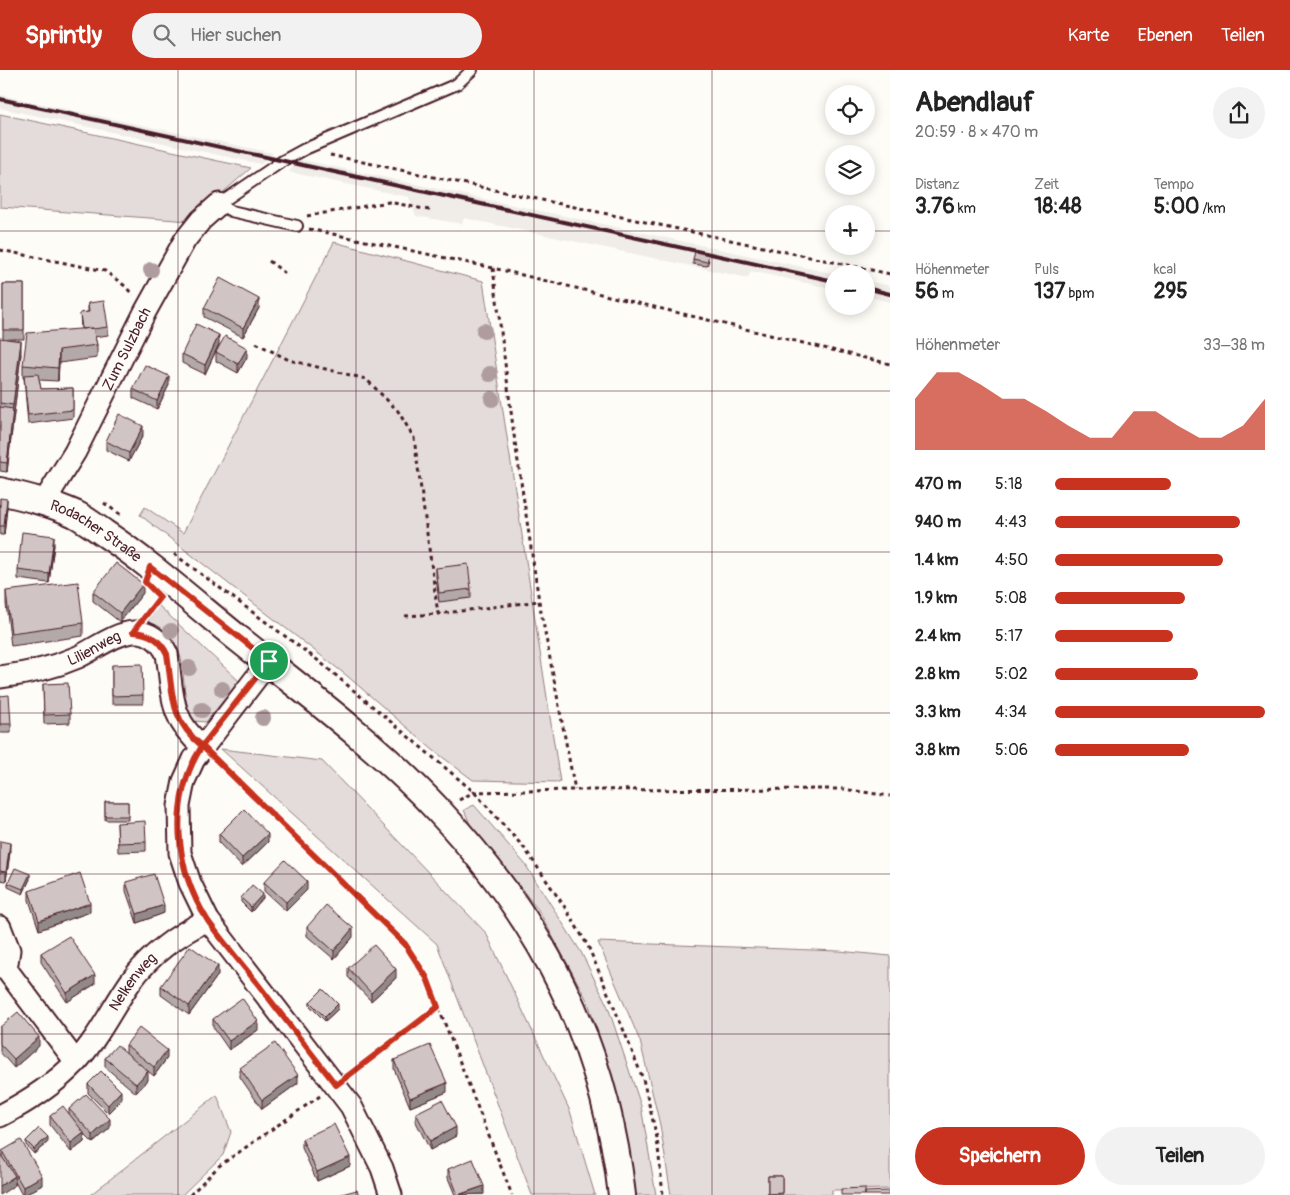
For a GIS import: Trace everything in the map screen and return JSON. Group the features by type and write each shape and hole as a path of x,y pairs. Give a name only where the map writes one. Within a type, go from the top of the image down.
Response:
{"street":[{"name":"Zum Sulzbach","path":"44,502 75,452 145,312 185,240 201,220 219,204"},
{"name":"Rodacher Straße","path":"0,491 44,502 77,515 124,546 269,661 368,743 439,810 511,898 564,985 588,1043 604,1096 617,1152 622,1195"},
{"name":"Lilienweg","path":"0,677 16,675 76,658 133,632 142,632 157,640 163,646 167,654 177,716 188,734 202,746"},
{"path":"269,661 202,746 194,759 183,790 180,806 180,853 190,883 208,920 351,1106 378,1159 391,1195"},
{"name":"Nelkenweg","path":"0,1116 25,1103 76,1062 105,1024 141,968 168,943 187,929 208,920"},
{"path":"0,927 9,950 3,969 76,1062"}],"lane":[{"path":"297,226 231,211 219,204 281,162 305,149 457,84 472,70"}],"path":[{"path":"305,149 890,274"},
{"path":"430,207 429,210 389,202 298,218 297,226 494,268 890,364"},
{"path":"0,250 104,271 125,286 145,312"},
{"path":"269,261 286,274"},
{"path":"494,268 514,435 539,600 575,790"},
{"path":"256,343 289,360 366,379 398,411 414,438 438,614"},
{"path":"101,501 124,517"},
{"path":"172,552 320,662 474,792 524,849 566,909 588,946 643,1079 657,1138 663,1195"},
{"path":"133,632 160,597 145,582 150,567"},
{"path":"405,616 438,614 539,600"},
{"path":"202,746 405,944 427,978 512,1195"},
{"path":"439,810 474,792 843,789 890,796"},
{"path":"190,1195 219,1166 336,1085 438,1007"}],"shaded area":[{"path":"0,95 273,153 261,164 0,108"},
{"path":"0,114 251,168 190,221 0,207"},
{"path":"298,159 825,272 825,287 751,271 748,278 464,218 462,224 416,216 409,197 289,172"},
{"path":"334,242 483,281 560,782 473,780 433,750 346,675 140,515 145,507 183,533"},
{"path":"875,283 890,286 890,302 875,298"},
{"path":"158,605 239,681 206,722 194,721 188,707 182,665 179,652 173,641 162,632 145,625"},
{"path":"221,749 322,761 486,933 570,1111 595,1195 532,1195 437,944"},
{"path":"474,805 525,864 581,952 608,1007 641,1106 656,1195 634,1195 608,1066 588,1002 539,911 470,824 464,810"},
{"path":"598,942 839,951 890,956 890,1189 832,1190 832,1195 671,1195 660,1125 640,1041"},
{"path":"217,1095 231,1132 223,1155 182,1195 90,1195"}],"building":[{"path":"695,252 709,255 707,262 693,259"},
{"path":"220,278 259,299 243,328 204,308"},
{"path":"3,284 24,284 24,330 3,330"},
{"path":"104,301 108,327 82,329 80,313 89,312 88,303"},
{"path":"196,324 219,335 205,365 182,354"},
{"path":"93,328 97,345 59,350 58,368 23,365 27,333"},
{"path":"225,336 247,348 238,364 216,352"},
{"path":"0,338 21,341 13,405 0,403"},
{"path":"145,365 169,376 157,401 133,389"},
{"path":"38,374 41,389 73,388 73,410 28,415 24,375"},
{"path":"0,407 13,409 7,463 0,462"},
{"path":"119,414 143,426 129,453 106,441"},
{"path":"0,498 7,499 4,526 0,526"},
{"path":"22,532 54,536 49,574 18,570"},
{"path":"116,563 143,584 120,613 93,592"},
{"path":"468,564 471,589 439,593 436,568"},
{"path":"78,582 83,623 11,633 6,591"},
{"path":"142,664 143,695 112,696 112,665"},
{"path":"68,683 70,714 44,715 43,684"},
{"path":"9,695 11,724 0,724 0,696"},
{"path":"105,802 128,802 128,816 105,816"},
{"path":"244,809 268,834 242,858 219,834"},
{"path":"145,821 146,842 118,843 117,823"},
{"path":"0,841 10,843 6,872 0,871"},
{"path":"285,860 307,881 286,902 264,882"},
{"path":"15,868 30,874 23,889 8,883"},
{"path":"80,873 90,903 39,921 29,891"},
{"path":"154,874 164,905 137,914 126,882"},
{"path":"252,885 263,894 251,907 241,898"},
{"path":"326,905 353,928 334,951 307,927"},
{"path":"69,936 95,975 67,993 41,953"},
{"path":"374,945 396,969 371,993 348,968"},
{"path":"190,946 218,966 189,1006 161,986"},
{"path":"323,989 338,1004 325,1017 310,1002"},
{"path":"242,998 258,1021 229,1041 213,1019"},
{"path":"18,1012 39,1037 14,1059 0,1044 0,1027"},
{"path":"139,1028 167,1050 154,1067 126,1045"},
{"path":"275,1043 298,1075 262,1100 240,1068"},
{"path":"117,1045 148,1071 136,1084 105,1058"},
{"path":"430,1045 447,1083 410,1098 394,1060"},
{"path":"101,1071 121,1091 108,1105 88,1084"},
{"path":"86,1094 110,1119 93,1135 69,1109"},
{"path":"442,1100 456,1127 430,1141 416,1113"},
{"path":"63,1106 84,1133 71,1143 50,1116"},
{"path":"334,1124 350,1157 317,1172 302,1139"},
{"path":"39,1128 48,1137 34,1149 26,1141"},
{"path":"21,1140 42,1176 23,1187 2,1151"},
{"path":"0,1154 15,1176 0,1186"},
{"path":"473,1159 484,1186 458,1195 448,1169"},
{"path":"768,1176 782,1176 782,1193 768,1194"},
{"path":"865,1188 865,1195 841,1195 841,1189"},
{"path":"357,1190 359,1195 338,1195"},
{"path":"890,1191 890,1195 865,1195 865,1192"}],"railway":[{"path":"0,99 825,279"},
{"path":"875,290 890,294"}],"route":[{"path":"269,661 202,746 405,944 427,978 438,1007 336,1085 208,920 190,883 180,853 180,806 184,781 202,746 188,734 177,716 167,654 163,646 157,640 142,632 133,632 160,597 145,582 150,567 242,642 269,661"}]}
